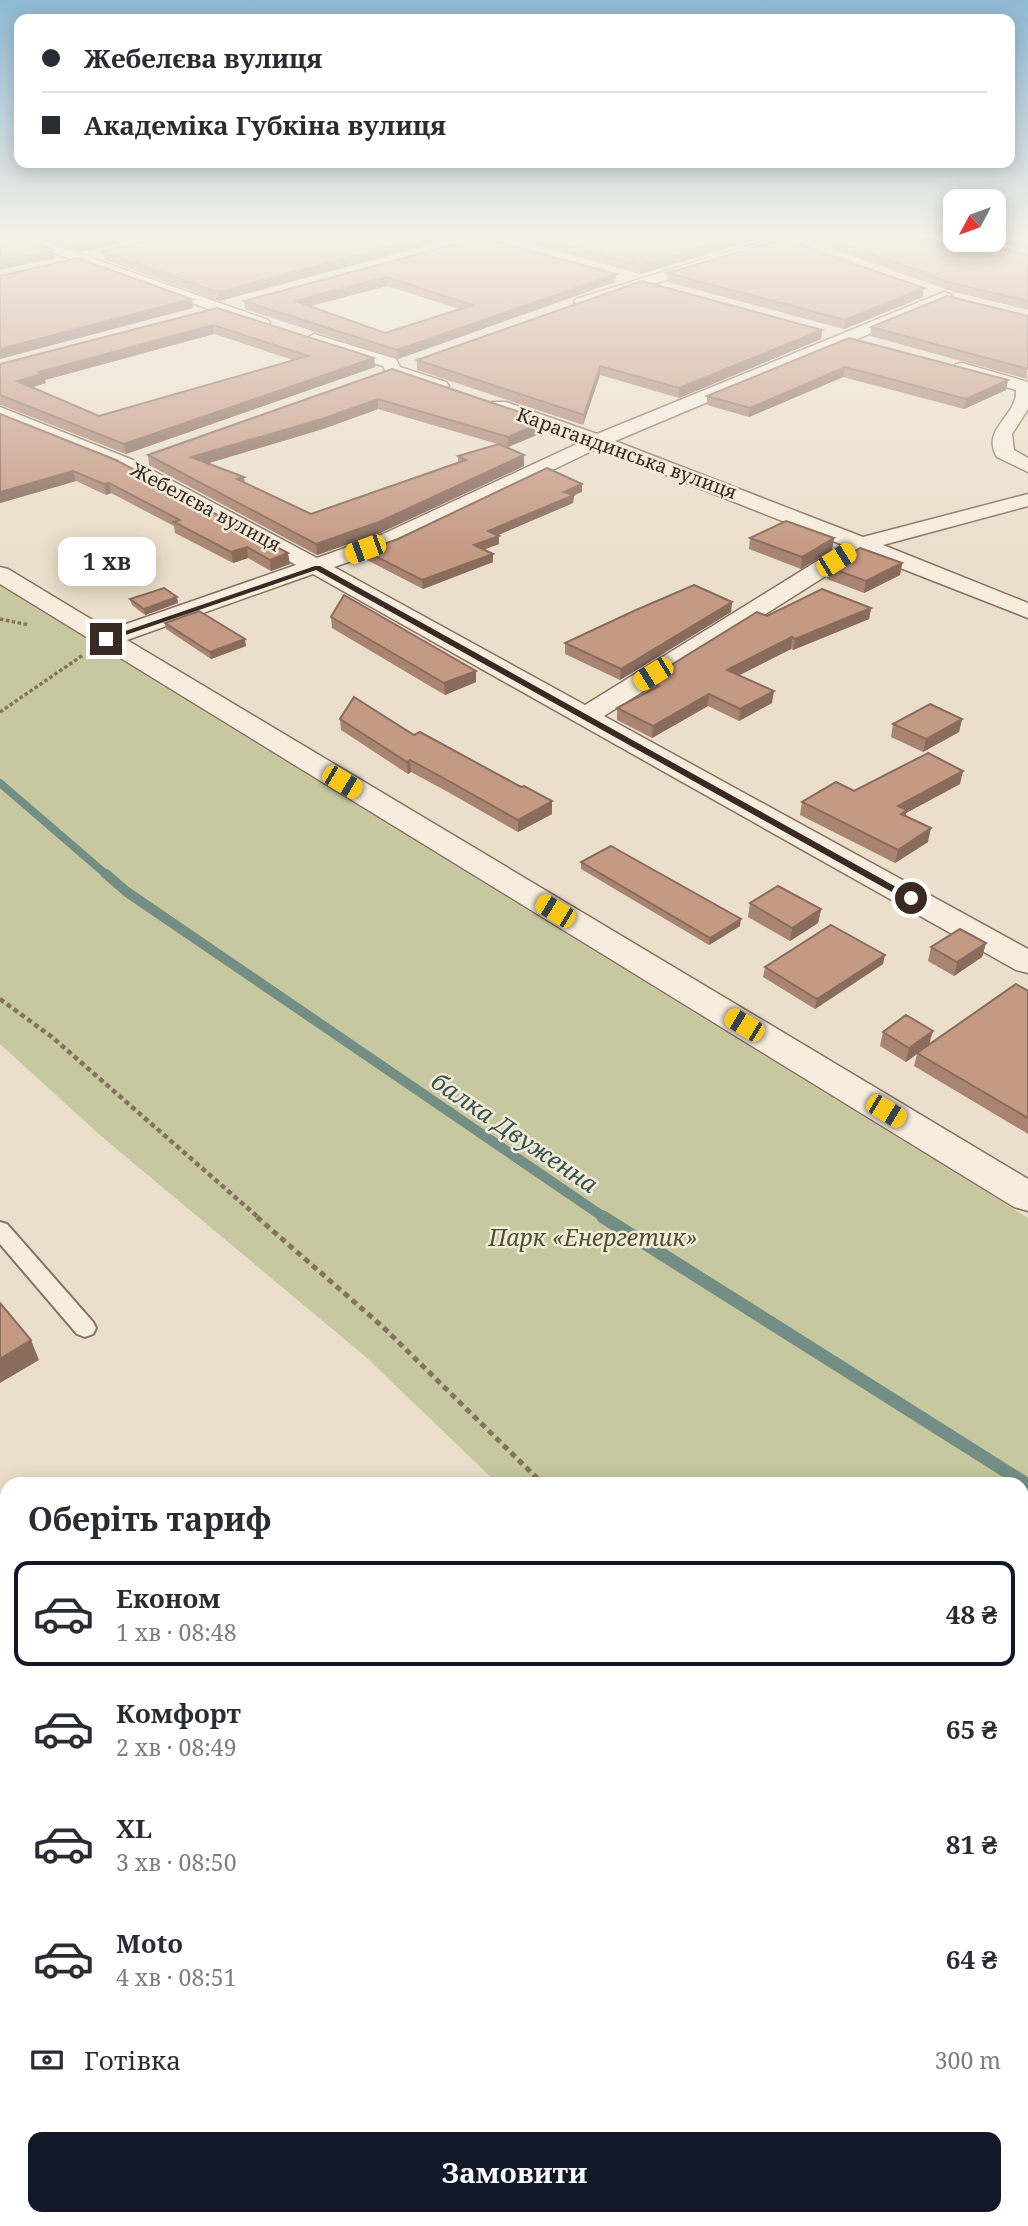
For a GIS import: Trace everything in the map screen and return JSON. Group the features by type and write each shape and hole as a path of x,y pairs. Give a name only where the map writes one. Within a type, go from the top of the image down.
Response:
{"street":[{"path":"329,344 390,363 386,372"},
{"path":"106,639 389,540 600,440 831,344"},
{"path":"386,372 419,361"},
{"path":"951,365 1025,387 1026,398 1002,434 1004,453 1028,466"},
{"path":"386,372 457,392"},
{"name":"Карагандинська вулиця","path":"483,401 600,440 1028,611"},
{"name":"Жебелєва вулиця","path":"0,413 125,464 317,567 1028,963"},
{"path":"125,464 151,455"},
{"path":"584,717 859,545 1028,500"},
{"path":"0,574 1028,1197"}],"lane":[{"path":"0,1230 85,1328"}],"path":[{"path":"0,712 106,639"},
{"path":"0,999 52,1037 383,1326 536,1477"}],"green space":[{"name":"Парк «Енергетик»","path":"0,586 1028,1218 1028,1477 491,1477 367,1358 101,1136 0,1044"}],"building":[{"path":"0,344 20,344 0,349"},
{"path":"78,344 143,344 39,372 44,374 17,381 99,416 308,356 271,344 330,344 374,358 124,444 0,395 0,364"},
{"path":"378,344 415,344 397,350"},
{"path":"463,344 788,344 679,388 600,366 584,415 417,360"},
{"path":"835,344 871,344 1008,380 966,399 845,367 750,408 707,396"},
{"path":"934,344 1028,344 1028,369"},
{"path":"392,369 546,421 508,437 378,399 322,419 191,457 244,477 237,479 311,514 466,460 458,456 499,444 524,455 379,522 316,544 148,455"},
{"path":"0,414 116,460 288,553 270,560 247,547 231,552 174,522 180,520 109,483 104,484 73,471 0,492"},
{"path":"547,468 582,484 564,492 574,495 488,531 499,536 474,545 493,554 422,580 365,551 398,539"},
{"path":"786,521 834,538 802,557 750,538"},
{"path":"860,548 902,563 866,581 828,567"},
{"path":"694,585 732,602 621,669 565,643 636,610"},
{"path":"164,588 177,597 144,609 130,599"},
{"path":"822,589 871,608 795,639 792,637 727,670 774,691 740,709 709,694 653,726 617,708 659,686 647,680 757,612 767,616"},
{"path":"344,595 476,671 444,683 331,617"},
{"path":"199,611 245,639 210,652 165,623"},
{"path":"354,697 414,735 420,732 552,801 518,820 410,760 407,762 340,719"},
{"path":"930,704 962,719 926,739 893,724"},
{"path":"928,753 963,771 898,806 907,810 901,814 931,828 898,850 802,802 836,782 854,791"},
{"path":"611,846 741,919 710,938 581,862"},
{"path":"778,886 821,909 792,928 750,903"},
{"path":"831,925 885,955 817,999 765,967"},
{"path":"960,929 986,943 957,962 931,947"},
{"path":"1016,984 1028,991 1028,1118 917,1053"},
{"path":"906,1015 933,1031 909,1048 883,1032"},
{"path":"0,1303 31,1340 0,1359"}],"waterway":[{"name":"балка Двуженна","path":"0,783 108,876"},
{"name":"балка Двуженна","path":"106,874 127,892 605,1218"},
{"name":"балка Двуженна","path":"603,1217 1015,1477"}],"route":[{"path":"106,639 317,567 911,898"}]}
